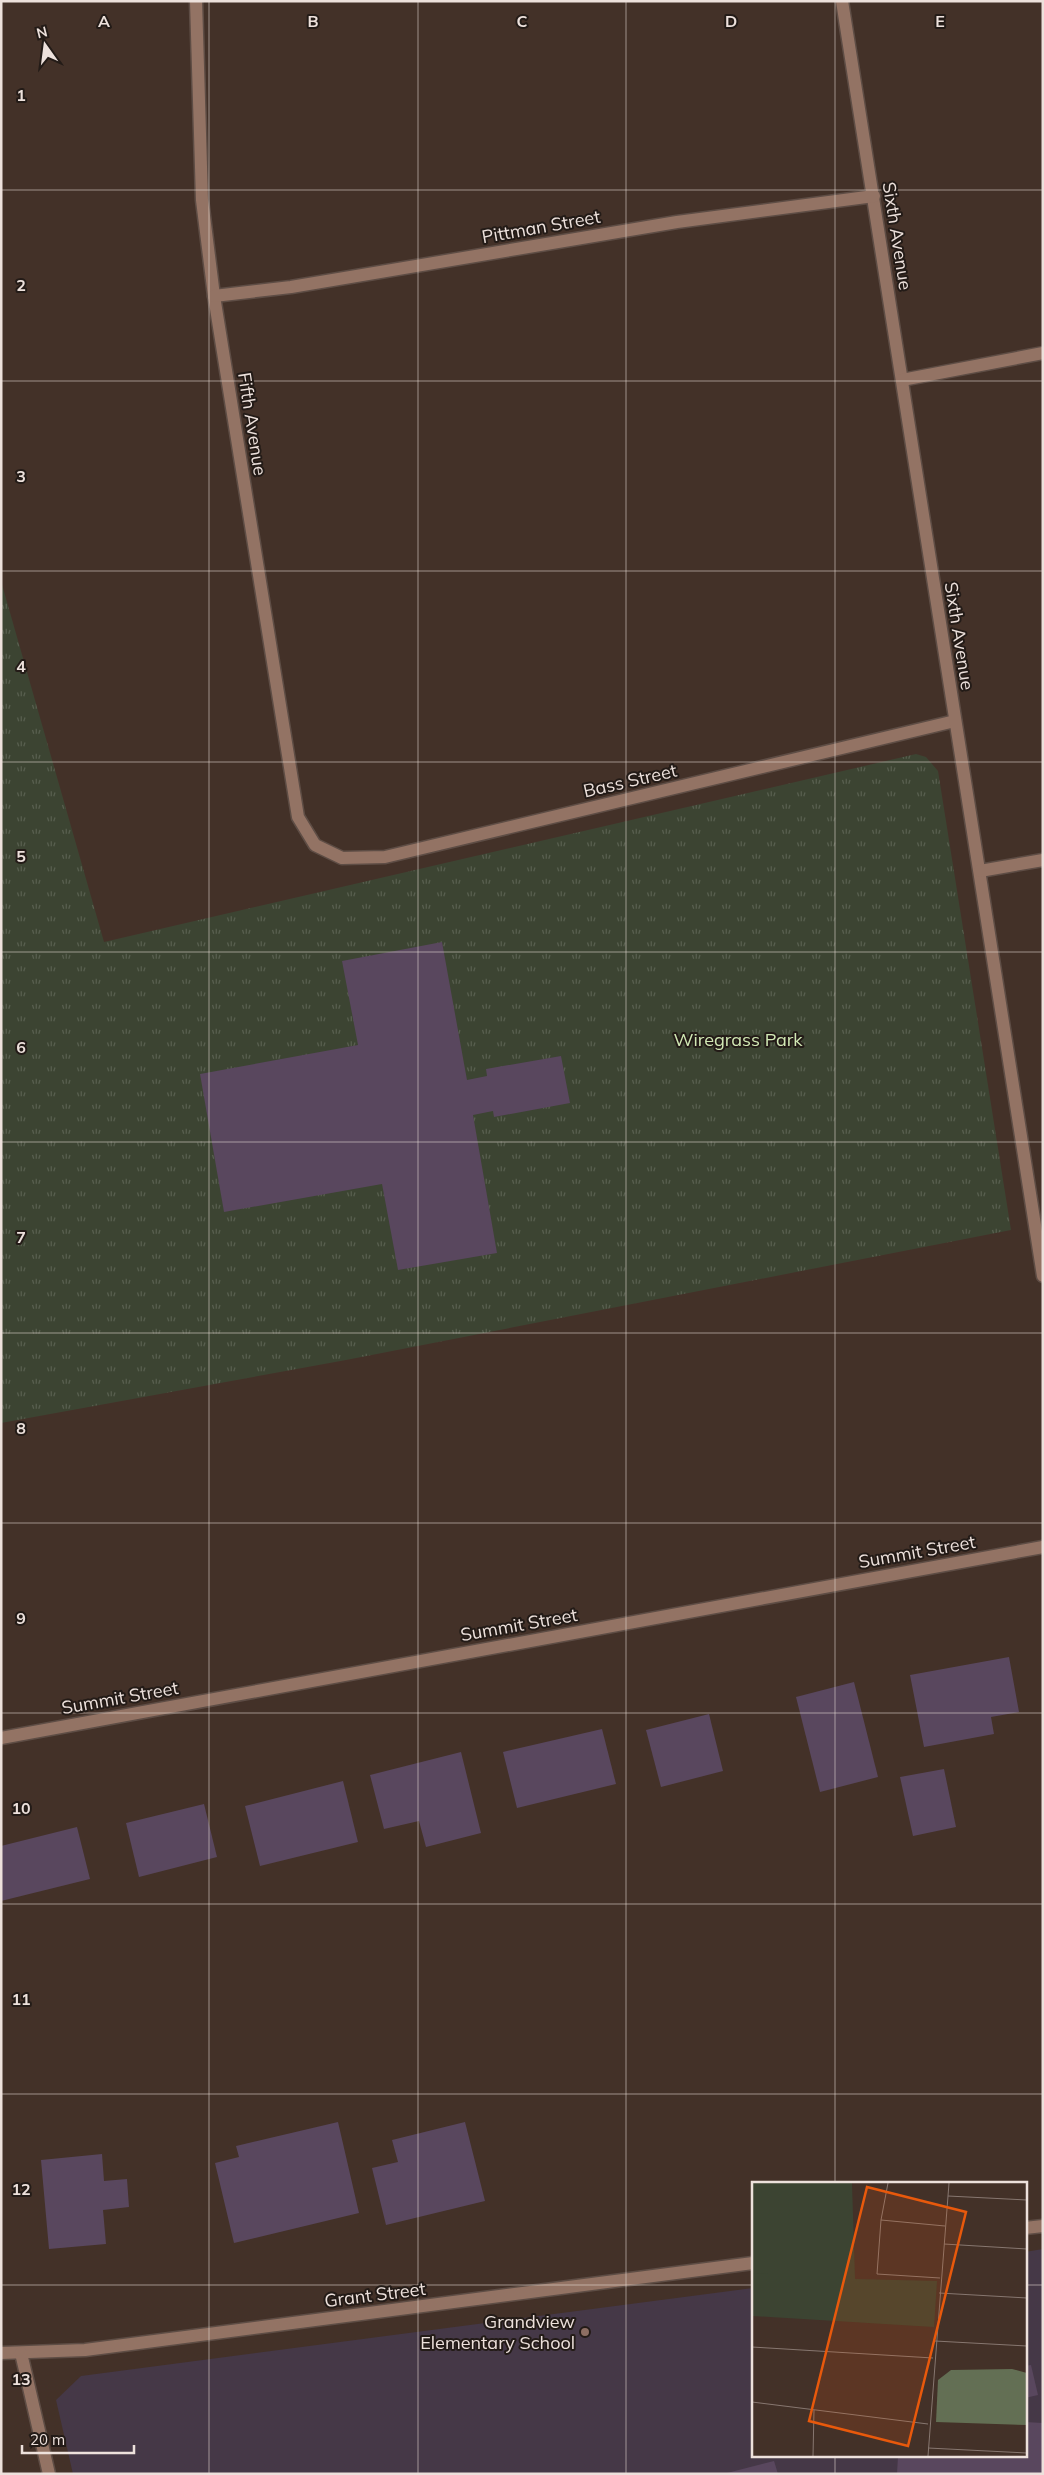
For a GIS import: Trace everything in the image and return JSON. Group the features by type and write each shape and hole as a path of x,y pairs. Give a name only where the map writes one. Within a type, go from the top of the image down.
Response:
{"street":[{"name":"Fifth Avenue","path":"196,1 202,200 214,296 298,817 315,844"},
{"name":"Sixth Avenue","path":"842,1 1043,1276"},
{"name":"Pittman Street","path":"214,296 290,287 677,222 874,196"},
{"path":"902,380 1043,353"},
{"name":"Bass Street","path":"315,844 342,858 385,857 955,721"},
{"path":"980,871 1043,860"},
{"name":"Summit Street","path":"1,1738 1043,1547"},
{"path":"1026,2228 1043,2226"},
{"name":"Grant Street","path":"1,2353 85,2350 752,2263"},
{"path":"21,2353 49,2474"}],"shaded area":[{"name":"Grandview Elementary School","path":"1043,2249 1043,2474 73,2474 56,2400 81,2376 752,2288 752,2458 1026,2458 1026,2252"}],"green space":[{"name":"Wiregrass Park","path":"1,581 104,942 916,754 926,757 938,771 1011,1230 346,1360 1,1423"}],"building":[{"path":"442,942 467,1080 487,1076 486,1069 561,1056 570,1103 494,1117 493,1111 473,1115 497,1253 398,1270 382,1184 224,1212 200,1074 358,1045 342,961"},
{"path":"1009,1657 1019,1712 991,1717 994,1734 924,1747 910,1675"},
{"path":"854,1682 878,1777 820,1792 796,1697"},
{"path":"709,1714 723,1771 661,1787 646,1730"},
{"path":"602,1729 616,1784 517,1808 503,1752"},
{"path":"461,1752 481,1833 426,1847 419,1821 384,1829 370,1775"},
{"path":"944,1769 956,1827 913,1836 900,1777"},
{"path":"343,1781 358,1842 260,1866 245,1806"},
{"path":"204,1804 217,1857 139,1877 126,1823"},
{"path":"77,1827 90,1879 1,1901 1,1846"},
{"path":"338,2122 359,2213 234,2243 215,2163 239,2157 236,2146"},
{"path":"465,2122 485,2201 386,2225 372,2168 398,2162 392,2140"},
{"path":"102,2154 104,2181 127,2179 129,2207 103,2210 106,2244 49,2249 41,2160"},
{"path":"1031,2365 1038,2395 1026,2398 1026,2366"},
{"path":"1026,2422 1043,2423 1043,2474 897,2474 898,2458 1026,2458"},
{"path":"774,2461 778,2474 727,2474 727,2473"}],"place":[{"name":"Grandview Elementary School","path":"585,2332"}]}
